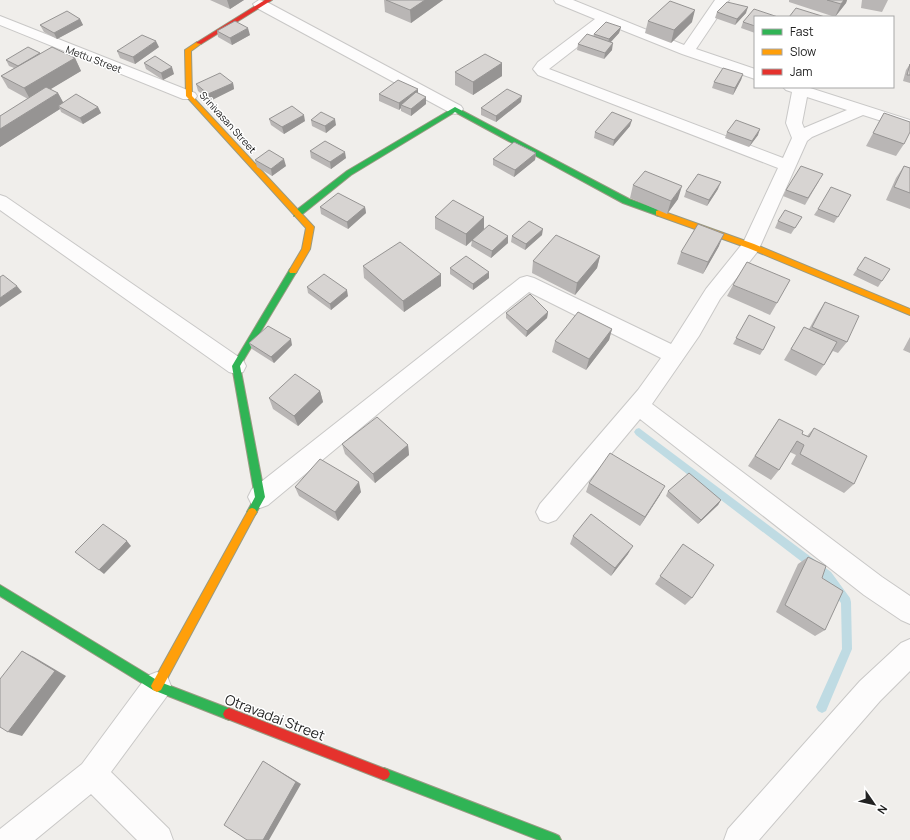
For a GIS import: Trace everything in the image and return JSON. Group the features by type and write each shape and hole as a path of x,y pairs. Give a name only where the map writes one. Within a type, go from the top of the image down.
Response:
{"street":[{"path":"561,0 687,51 754,74"},
{"path":"687,51 722,0"},
{"path":"265,2 455,109 626,201 751,246 910,312"},
{"name":"Srinivasan Street","path":"236,366 306,249 310,227 189,96 188,50 265,2"},
{"path":"605,18 543,65 541,69 544,72 568,83 786,165"},
{"name":"Mettu Street","path":"0,20 41,38 189,96"},
{"path":"800,138 794,123 796,89 910,125"},
{"path":"297,214 349,173 455,109"},
{"path":"548,512 638,405 692,330 713,294 751,246 786,165 800,138 806,133 860,110"},
{"path":"0,201 236,366 260,497"},
{"path":"8,838 92,774 157,686 260,497 394,387 527,283 674,355"},
{"path":"638,405 873,586 910,611"},
{"name":"Otravadai Street","path":"0,590 157,686 555,840"},
{"path":"738,840 870,691 910,652"},
{"path":"92,774 158,840"}],"building":[{"path":"386,0 425,0 410,10"},
{"path":"827,0 844,0 841,4"},
{"path":"670,1 695,10 674,30 648,21"},
{"path":"727,2 748,7 737,19 717,12"},
{"path":"796,8 822,16 790,16"},
{"path":"754,9 775,16 754,16 754,26 743,22"},
{"path":"67,11 80,19 54,33 40,25"},
{"path":"235,21 248,28 230,38 217,31"},
{"path":"606,22 621,27 609,39 594,34"},
{"path":"587,34 613,43 605,53 578,44"},
{"path":"142,35 156,41 133,57 117,51"},
{"path":"28,47 40,53 18,66 6,60"},
{"path":"52,47 75,58 24,88 1,76"},
{"path":"485,54 502,63 473,82 455,72"},
{"path":"155,56 172,67 161,73 144,63"},
{"path":"910,64 910,75 907,75"},
{"path":"723,68 743,74 735,88 714,82"},
{"path":"220,73 233,83 208,94 196,84"},
{"path":"398,80 418,89 399,103 379,94"},
{"path":"46,87 58,93 0,129 0,116"},
{"path":"507,89 522,96 496,116 481,108"},
{"path":"416,92 426,97 411,109 401,105"},
{"path":"76,94 98,107 80,118 58,106"},
{"path":"292,106 304,115 282,127 269,119"},
{"path":"321,112 335,119 325,126 311,120"},
{"path":"612,112 632,120 614,140 595,132"},
{"path":"884,113 910,122 910,132 904,144 873,133"},
{"path":"736,120 760,129 752,141 727,132"},
{"path":"325,141 345,152 330,162 310,151"},
{"path":"514,142 536,153 515,170 493,159"},
{"path":"269,150 284,159 271,169 255,160"},
{"path":"801,166 823,174 808,198 786,190"},
{"path":"904,166 910,168 910,193 894,187"},
{"path":"645,171 682,186 671,201 633,185"},
{"path":"698,174 721,182 709,200 686,191"},
{"path":"831,187 851,195 838,217 818,209"},
{"path":"338,193 365,207 347,222 320,207"},
{"path":"453,200 484,217 466,234 435,217"},
{"path":"785,210 802,217 795,228 778,221"},
{"path":"529,221 543,229 526,244 512,236"},
{"path":"698,224 724,234 708,262 681,252"},
{"path":"489,225 508,236 492,251 472,240"},
{"path":"556,235 600,256 577,283 533,261"},
{"path":"400,242 441,274 403,301 363,266"},
{"path":"466,256 489,272 473,284 450,268"},
{"path":"865,257 890,269 882,281 857,269"},
{"path":"747,262 790,280 777,303 733,285"},
{"path":"324,274 347,290 330,304 307,287"},
{"path":"3,275 17,286 0,298 0,277"},
{"path":"530,294 548,312 527,331 506,313"},
{"path":"825,302 859,316 847,342 812,327"},
{"path":"578,312 612,329 589,359 555,341"},
{"path":"749,315 775,327 763,350 736,338"},
{"path":"268,326 291,339 271,357 249,343"},
{"path":"804,327 837,342 824,365 791,349"},
{"path":"295,374 320,391 294,416 269,398"},
{"path":"377,417 408,445 373,474 342,444"},
{"path":"779,419 803,431 802,434 809,437 814,428 867,456 854,484 800,454 804,445 797,441 779,470 755,456"},
{"path":"610,453 665,486 645,517 589,483"},
{"path":"320,459 359,482 335,512 295,487"},
{"path":"689,473 721,500 701,520 668,491"},
{"path":"591,514 633,546 615,568 573,536"},
{"path":"103,524 127,541 99,570 75,552"},
{"path":"683,544 714,565 692,598 660,576"},
{"path":"808,557 826,566 822,578 843,591 825,630 785,605"},
{"path":"22,651 55,671 8,732 0,727 0,679"},
{"path":"263,761 296,782 263,840 247,840 224,825"}],"waterway":[{"path":"639,432 827,575 846,602 847,649 822,707"}],"traffic: fast":[{"path":"297,214 349,173 455,109 626,201 659,213"},
{"path":"252,512 260,497 236,366 293,271"},
{"path":"0,590 157,686 229,714"},
{"path":"384,774 555,840"}],"traffic: slow":[{"path":"199,43 188,50 189,96 310,227 306,249 293,271"},
{"path":"659,213 751,246 910,312"},
{"path":"157,686 252,512"}],"traffic: jam":[{"path":"199,43 269,0"},
{"path":"229,714 384,774"}]}
